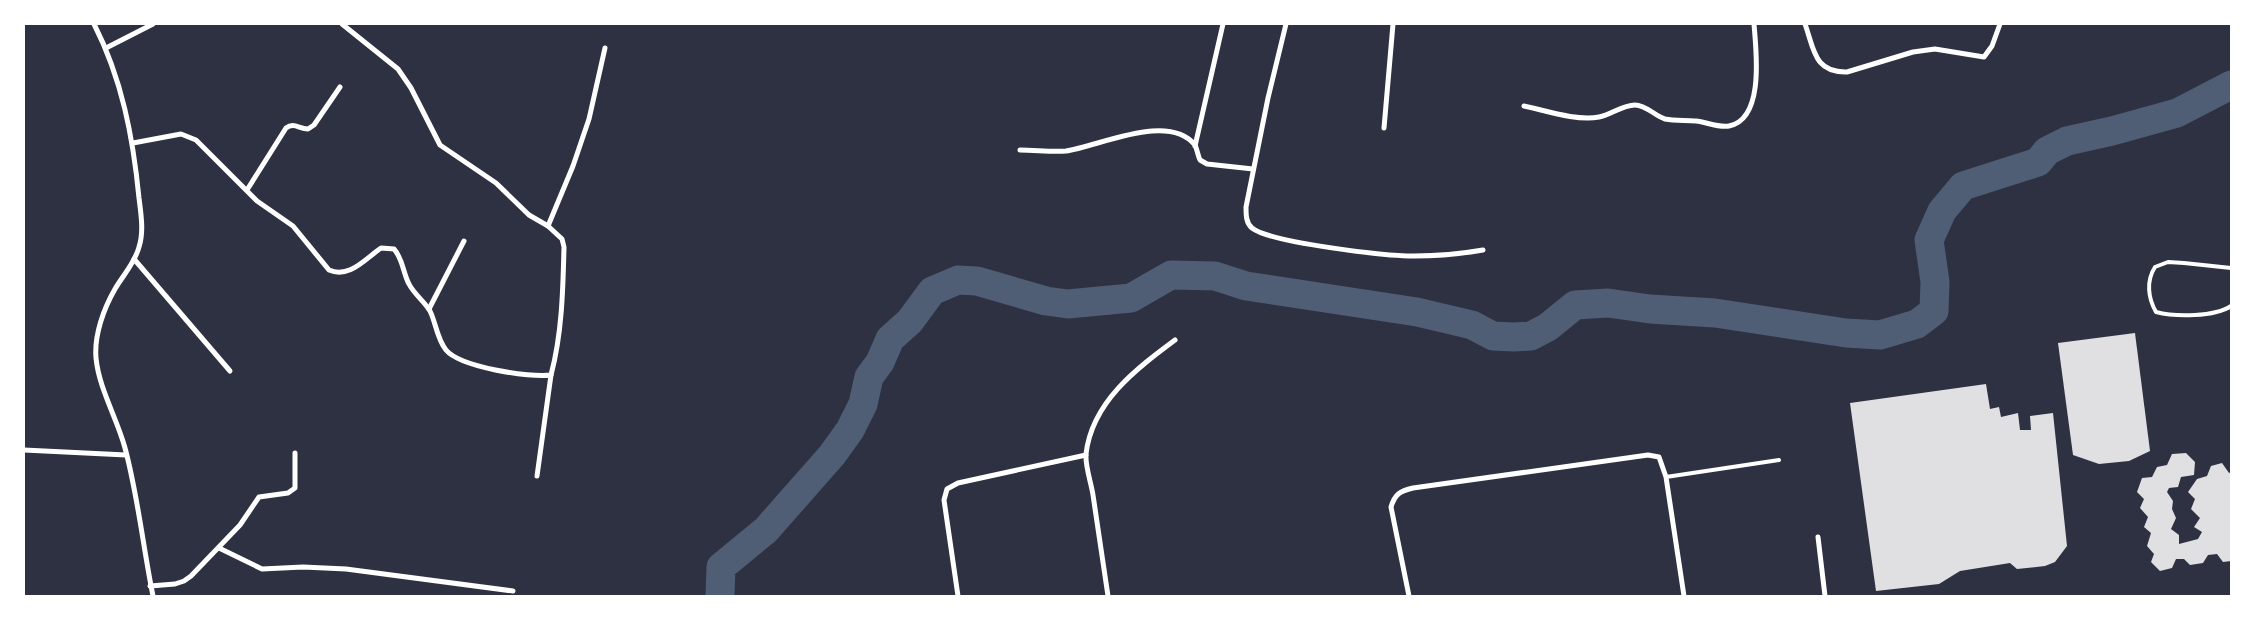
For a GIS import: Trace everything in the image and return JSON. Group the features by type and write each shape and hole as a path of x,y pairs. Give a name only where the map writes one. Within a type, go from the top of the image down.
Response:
{"street":[{"path":"94,24 106,48 126,110 133,143 142,225 140,246 104,311 96,356 99,374 126,455 152,596"},
{"path":"106,48 154,24"},
{"path":"342,24 398,69 411,88 440,145 496,183 528,214 548,226 562,239 564,246 561,307 537,476"},
{"path":"1195,146 1223,24"},
{"path":"1286,24 1253,169 1246,215 1251,227 1258,232 1280,239 1411,256 1454,255 1483,250"},
{"path":"1384,128 1393,24"},
{"path":"1524,106 1582,117 1597,117 1635,105 1668,119 1692,120 1723,126 1735,124 1748,113 1754,96 1756,46 1754,24"},
{"path":"1805,24 1824,67 1839,72 1847,72 1913,52 1935,49 1984,57 1992,46 2000,24"},
{"path":"548,226 584,135 605,48"},
{"path":"247,190 286,128 290,125 295,125 308,129 314,125 340,87"},
{"path":"1020,150 1066,151 1134,134 1163,131 1179,133 1195,146 1200,160 1207,164 1253,169"},
{"path":"133,143 181,134 196,140 264,206 292,226 329,270 335,273 348,272 381,248 394,249 399,254 412,289 429,309 439,338 455,358 467,363 532,376 551,376"},
{"path":"429,309 464,241"},
{"path":"134,259 230,371"},
{"path":"1108,596 1086,454 1094,427 1104,406 1116,390 1141,365 1175,340"},
{"path":"24,450 126,455"},
{"path":"150,586 184,581 240,525 259,497 288,493 295,488 296,453"},
{"path":"958,596 944,500 947,489 958,483 1086,454"},
{"path":"1409,596 1391,507 1394,499 1402,491 1648,454 1659,457 1666,477 1684,596"},
{"path":"1818,537 1826,596"},
{"path":"219,548 262,569 346,569 513,591"}],"lane":[{"path":"2231,268 2168,262 2155,267 2149,276 2152,304 2156,312 2165,314 2212,313 2231,306"},
{"path":"1666,477 1779,460"}],"building":[{"path":"2135,333 2150,451 2129,461 2099,464 2073,455 2058,343"},
{"path":"1986,384 1990,409 1999,407 2001,417 2018,413 2020,430 2031,430 2030,416 2053,413 2067,546 2055,562 2045,566 2017,569 2010,563 1960,571 1939,584 1876,591 1850,403"},
{"path":"2186,453 2195,462 2194,475 2181,477 2178,487 2169,488 2167,492 2173,501 2172,509 2176,518 2171,529 2179,535 2179,544 2198,539 2202,532 2194,527 2200,518 2191,509 2195,499 2188,492 2197,479 2207,476 2211,466 2222,463 2229,473 2231,472 2231,561 2223,562 2217,554 2208,555 2203,563 2190,565 2184,559 2176,559 2172,568 2160,571 2151,562 2154,554 2147,546 2151,533 2144,527 2148,517 2140,508 2144,499 2137,492 2142,478 2152,477 2157,467 2167,465 2172,454"}],"waterway":[{"path":"720,596 721,567 766,530 832,455 850,430 863,404 869,377 880,362 890,339 910,321 932,291 958,280 977,281 1046,301 1068,304 1131,298 1171,275 1215,276 1246,286 1417,312 1472,325 1493,336 1531,336 1548,327 1575,305 1608,303 1650,309 1715,313 1846,333 1880,335 1917,324 1934,311 1935,282 1929,240 1942,211 1963,186 2038,162 2047,151 2067,141 2177,113 2231,85"}]}
